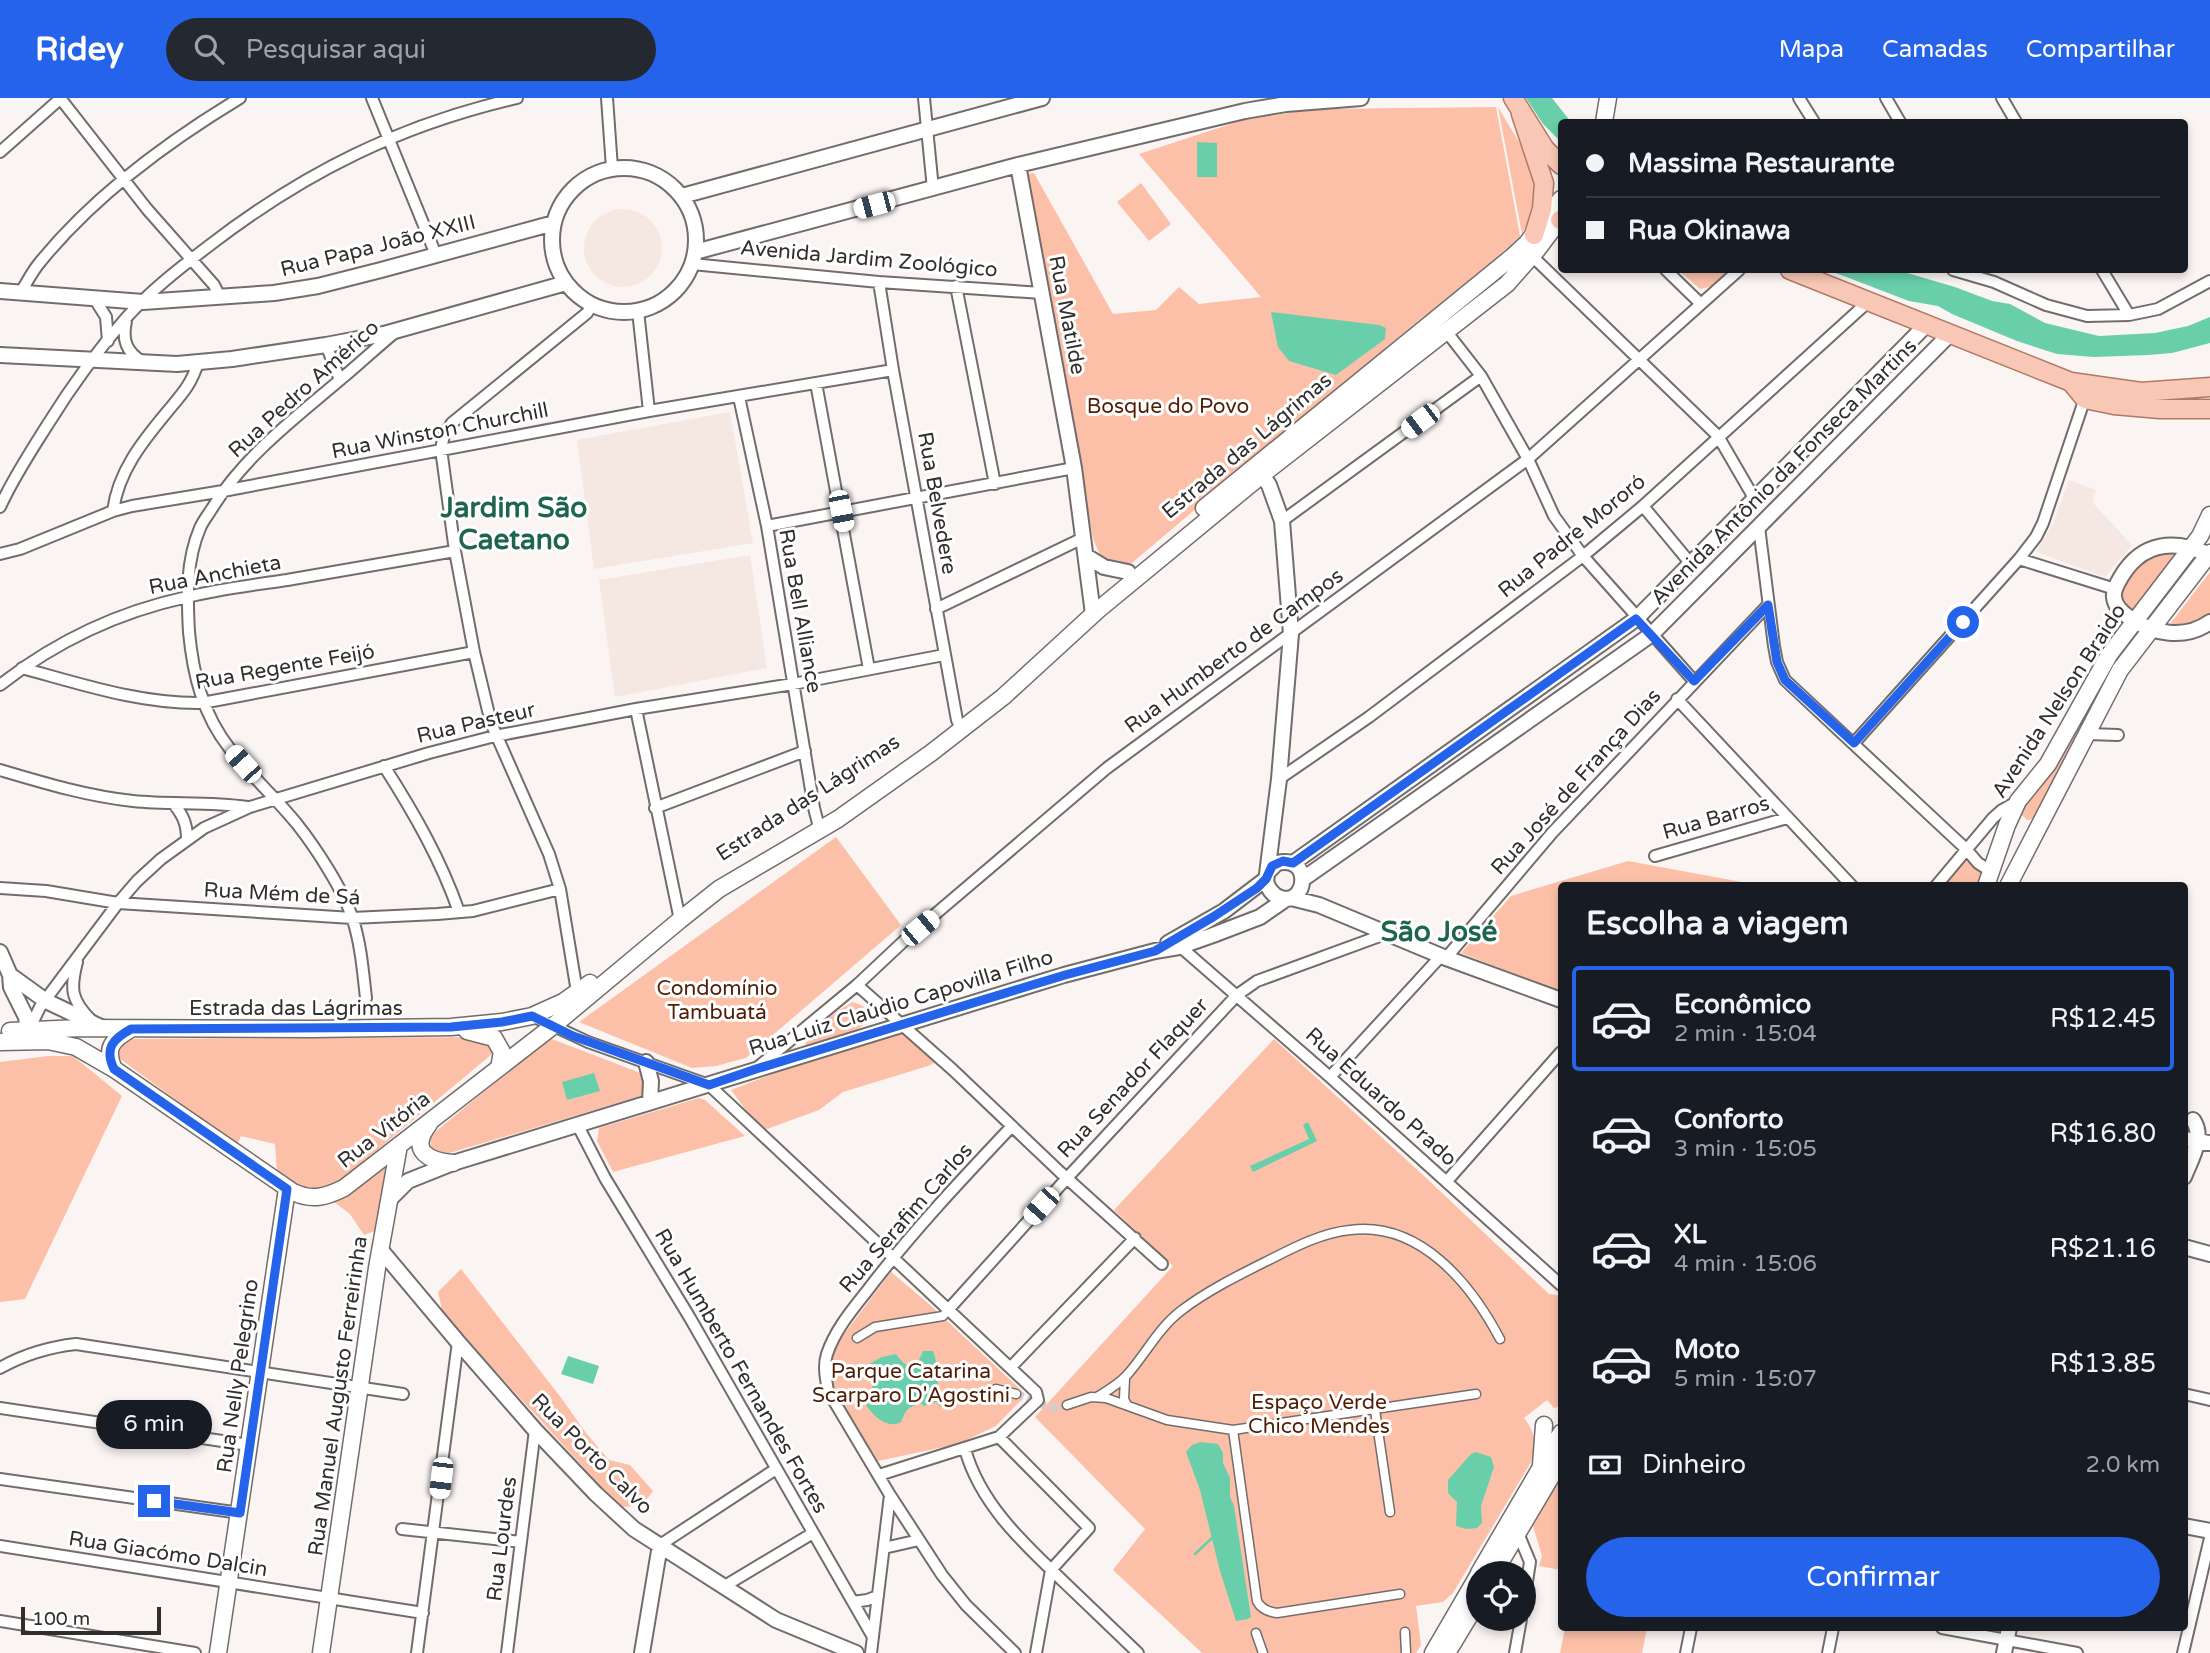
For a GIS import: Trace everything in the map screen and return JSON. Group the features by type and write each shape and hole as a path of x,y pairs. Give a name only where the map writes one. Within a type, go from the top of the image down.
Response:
{"main road":[{"path":"1517,106 1545,149 1558,161"},
{"path":"1517,106 1544,183 1542,209 1534,235"},
{"name":"Estrada das Lágrimas","path":"1093,608 1495,272 1534,235 1558,203"},
{"name":"Estrada das Lágrimas","path":"499,1068 553,1027 721,879 892,782 959,725 1003,697 1128,572 1259,469 1507,284 1558,223"},
{"path":"1798,273 2070,382 2115,404 2160,409 2210,409"},
{"path":"2087,392 2141,392 2210,387"},
{"name":"Avenida Nelson Braido","path":"1989,879 2015,806 2049,764 2097,674 2200,536 2210,515"},
{"name":"Avenida Nelson Braido","path":"2010,882 2120,670 2210,554"},
{"path":"2068,728 2095,718"},
{"path":"2015,806 2018,818 2028,822 2041,821"},
{"path":"2004,833 2018,836 2026,843 2027,849"},
{"path":"1989,879 2017,869"},
{"name":"Estrada das Lágrimas","path":"0,1041 99,1026 131,1029 451,1027 528,1017 561,1004 678,916"},
{"path":"528,1017 518,1026 517,1035 525,1041 533,1041"},
{"path":"451,1027 494,1038 502,1052 499,1068"},
{"path":"114,1069 109,1059 111,1046 131,1029"},
{"name":"Estrada das Lágrimas","path":"0,1032 29,1035"},
{"name":"Rua Vitória","path":"29,1035 76,1047 114,1069 287,1189 311,1198 323,1198 344,1188 499,1068"},
{"path":"433,1119 421,1137 424,1153 436,1162 453,1163"},
{"name":"Rua Manuel Augusto Ferreirinha","path":"321,1653 380,1249 399,1144"},
{"name":"Rua Nelly Pelegrino","path":"218,1653 287,1189"},
{"path":"1541,1467 1544,1425"},
{"path":"1487,1561 1558,1438"},
{"path":"1501,1561 1558,1465"},
{"path":"1433,1653 1466,1596"},
{"path":"1447,1653 1466,1622"}],"street":[{"path":"0,152 60,98 147,209 214,285 220,297"},
{"path":"20,292 39,262 125,178 240,98"},
{"path":"372,98 436,255"},
{"path":"0,507 25,460 67,394 107,341 126,318 190,260 264,204 290,188 389,138 425,123 517,98"},
{"path":"607,98 612,168"},
{"path":"925,98 933,189"},
{"path":"682,196 1042,98"},
{"path":"694,258 1018,165 1245,111 1286,104 1361,98"},
{"path":"1799,98 1812,119"},
{"path":"1886,98 1898,119"},
{"path":"2002,98 2011,119"},
{"name":"Rua Matilde","path":"1018,165 1074,468 1093,608"},
{"path":"637,168 654,173 682,196 691,213 696,232 694,258 686,277 671,294 653,307 614,312 592,304 566,283 558,270 552,231 557,212 567,195 582,181 599,171 637,168"},
{"name":"Rua Papa João XXIII","path":"0,291 143,302 274,293 318,286 554,223"},
{"path":"1532,256 1718,436 1754,498"},
{"name":"Avenida Jardim Zoológico","path":"694,258 879,282 1042,293"},
{"path":"1669,273 1701,304"},
{"name":"Rua Humberto de Campos","path":"756,1069 1089,783 1528,459 1736,273"},
{"path":"1964,273 1994,282 2046,305 2087,316 2141,314 2170,304 2210,281"},
{"path":"1988,273 1994,282"},
{"path":"2104,273 2129,315"},
{"name":"Rua Belvedere","path":"879,282 944,655 959,725"},
{"path":"0,355 177,364 198,362 326,345 396,331 566,283"},
{"path":"956,286 995,484"},
{"path":"94,298 106,317 107,341"},
{"name":"Rua Padre Mororó","path":"1279,779 1368,717 1584,556 1869,301"},
{"path":"577,992 560,889 532,814 495,736 474,652 455,551 441,449 444,435 452,422 587,313 592,304"},
{"path":"638,311 649,411"},
{"path":"126,318 124,340 128,350 143,362"},
{"name":"Avenida Antônio da Fonseca Martins","path":"1291,863 1636,619 1927,324"},
{"name":"Rua Pedro Américo","path":"366,998 361,953 352,918 319,856 297,824 230,750 202,703 191,656 188,572 200,527 223,491 260,449 396,331"},
{"path":"1446,331 1481,376 1528,459 1554,516 1636,619 1694,681"},
{"name":"Avenida Antônio da Fonseca Martins","path":"1303,881 1652,634 1950,334"},
{"path":"326,345 340,380"},
{"path":"113,511 120,480 130,460 193,380 198,362"},
{"name":"Rua Winston Churchill","path":"0,554 20,549 113,511 649,411 893,370"},
{"path":"1880,370 1898,388"},
{"path":"1282,521 1481,376"},
{"path":"816,383 869,668"},
{"path":"1854,743 2036,537 2087,392"},
{"name":"Rua Bell Alliance","path":"739,397 767,526 818,826"},
{"path":"767,526 1074,468"},
{"path":"1259,469 1276,500 1282,521 1290,634 1279,779 1267,876 1268,889 1273,894 1319,905 1444,957 1558,999"},
{"path":"1643,506 1691,564"},
{"path":"1759,527 1777,662 1785,680 1966,849 1989,879"},
{"path":"936,609 1083,538"},
{"path":"2210,554 2191,548 2160,546 2146,550 2124,572 2114,597 2118,609 2151,630 2181,633 2194,631 2210,622"},
{"name":"Rua Anchieta","path":"0,685 62,643 135,611 187,597 455,551"},
{"path":"1086,555 1104,567 1128,572"},
{"path":"2019,559 2115,589"},
{"name":"Rua José de França Dias","path":"1330,1077 1444,957 1552,833 1768,605"},
{"name":"Rua Regente Feijó","path":"22,668 130,696 202,703 474,652"},
{"name":"Rua Pasteur","path":"29,1035 35,1015 118,903 161,859 187,839 204,828 250,807 495,736 944,655"},
{"path":"1677,699 1848,882"},
{"path":"636,709 678,916"},
{"path":"2088,734 2118,734 2095,718"},
{"path":"655,808 805,751"},
{"path":"384,766 420,825 451,887 459,912"},
{"path":"0,769 59,788 131,801 220,803 250,807"},
{"path":"173,803 183,814 187,839"},
{"path":"1939,882 2002,810 2015,806"},
{"name":"Rua Barros","path":"1655,856 1787,818"},
{"path":"1274,819 1276,841 1291,863 1299,868 1307,893 1319,905"},
{"path":"1267,876 1277,863 1291,863"},
{"name":"Rua Luiz Claúdio Capovilla Filho","path":"1177,943 1257,888 1267,876"},
{"path":"1289,898 1299,892 1303,881"},
{"name":"Rua Mém de Sá","path":"0,888 46,891 118,903 352,918 459,912 500,905 560,889"},
{"name":"Rua Luiz Claúdio Capovilla Filho","path":"389,1200 408,1181 453,1163 901,1024 1177,943 1213,935 1260,917 1289,898"},
{"path":"1205,922 1213,935"},
{"name":"Rua Senador Flaquer","path":"948,1310 1237,995 1257,981 1388,933"},
{"name":"Rua Eduardo Prado","path":"1177,943 1558,1282"},
{"path":"0,952 10,975 11,987 20,1002 29,1035"},
{"name":"Rua Pasteur","path":"79,956 72,984 76,1003 99,1026"},
{"path":"10,975 46,1001 99,1026"},
{"path":"857,985 1162,1264"},
{"path":"528,1017 588,1042 709,1085 1037,1392 1038,1400 999,1437 879,1475"},
{"path":"1447,1181 1558,1055"},
{"path":"646,1062 651,1082 650,1102"},
{"path":"2188,1119 2210,1123"},
{"path":"2188,1119 2198,1128 2197,1141 2188,1166"},
{"name":"Rua Humberto Fernandes Fortes","path":"577,1124 605,1178 690,1318 873,1637"},
{"name":"Rua Serafim Carlos","path":"1012,1126 892,1257 840,1327 826,1356 825,1376 828,1391 942,1575 966,1605 1015,1653"},
{"path":"1067,1405 1097,1397 1125,1378 1164,1326 1181,1310 1239,1275 1279,1255 1317,1238 1349,1230 1390,1234 1435,1255 1462,1281 1500,1339"},
{"path":"1011,1367 1135,1238"},
{"path":"2188,1248 2210,1254"},
{"name":"Rua Porto Calvo","path":"380,1249 536,1430 634,1529 776,1620 856,1653"},
{"path":"857,1338 876,1326 943,1316 948,1310"},
{"path":"417,1653 458,1342"},
{"path":"0,1368 57,1346 76,1344 403,1394"},
{"path":"1125,1378 1126,1405"},
{"path":"996,1389 1016,1394"},
{"path":"1097,1397 1167,1420 1233,1430 1476,1394"},
{"path":"2188,1395 2210,1400"},
{"path":"0,1408 249,1445"},
{"path":"1375,1410 1390,1513"},
{"name":"Rua Lourdes","path":"507,1653 536,1430"},
{"path":"1233,1430 1257,1601 1261,1608 1277,1612 1400,1594"},
{"path":"999,1437 1089,1528 1051,1570 1037,1653"},
{"path":"965,1449 973,1475 986,1497 1017,1537 1138,1653"},
{"path":"642,1653 660,1545 776,1469"},
{"path":"0,1479 240,1513"},
{"path":"871,1653 890,1495"},
{"path":"2188,1527 2210,1531"},
{"path":"402,1529 521,1542"},
{"path":"723,1587 813,1533"},
{"path":"1518,1533 1530,1561"},
{"path":"2183,1653 2210,1538"},
{"path":"884,1548 919,1540"},
{"name":"Rua Giacómo Dalcin","path":"0,1546 423,1613"},
{"path":"853,1602 878,1597"},
{"path":"0,1620 195,1653"},
{"path":"1515,1653 1519,1631"},
{"path":"1686,1653 1690,1631"},
{"path":"1828,1653 1832,1631"},
{"path":"1958,1631 2077,1653"},
{"path":"1405,1632 1406,1653"},
{"path":"1256,1633 1263,1653"}],"shaded area":[{"path":"1526,98 1552,98 1569,119 1558,119 1558,139 1543,124"},
{"path":"1197,142 1217,143 1217,177 1197,177"},
{"path":"623,209 638,212 650,221 659,233 662,248 659,263 650,275 638,284 623,287 608,284 596,275 587,263 584,248 587,233 596,221 608,212"},
{"path":"1836,273 1907,273 1992,301 2010,304 2045,323 2099,336 2155,333 2188,326 2210,317 2210,343 2172,353 2148,355 2094,357 2057,354 2017,341 1938,306 1909,301"},
{"path":"1271,312 1379,325 1386,328 1385,339 1336,375 1289,361 1278,347"},
{"path":"730,412 753,543 594,569 577,440"},
{"path":"2069,480 2096,490 2093,503 2132,545 2105,577 2036,552 2053,524"},
{"path":"750,555 767,668 615,697 599,580"},
{"path":"594,1073 600,1091 567,1100 562,1082"},
{"path":"1308,1122 1317,1141 1253,1172 1250,1166 1309,1139 1303,1125"},
{"path":"923,1351 933,1351 935,1357 940,1407 936,1402 924,1406 920,1403 904,1414 901,1422 885,1423 865,1403 873,1385 866,1369 867,1365 882,1357 896,1354 905,1364 913,1366"},
{"path":"568,1356 599,1366 593,1384 561,1374"},
{"path":"1200,1442 1218,1444 1230,1478 1230,1497 1234,1506 1251,1617 1248,1619 1236,1621 1220,1571 1200,1490 1186,1452 1192,1445"},
{"path":"1476,1452 1491,1457 1494,1467 1481,1506 1482,1523 1477,1528 1466,1529 1456,1526 1457,1502 1448,1493 1448,1480 1471,1454"}],"green space":[{"name":"Bosque do Povo","path":"1496,107 1520,236 1473,281 1419,320 1126,568 1104,560 1093,538 1025,174 1034,173 1113,314 1156,310 1179,287 1199,304 1261,297 1139,154 1243,120 1312,109"},
{"path":"1498,107 1537,172 1533,213 1522,234"},
{"path":"1141,183 1171,224 1149,241 1117,202"},
{"path":"1681,273 1727,273 1718,283 1700,289"},
{"path":"2168,550 2177,554 2136,611 2130,611 2123,606 2122,591 2130,571 2143,553"},
{"path":"2210,572 2210,614 2205,621 2173,628 2170,624"},
{"path":"2084,725 2035,819 2027,820 2020,813 2055,769 2075,732"},
{"name":"Condomínio Tambuatá","path":"836,837 901,925 746,1058 716,1066 692,1068 579,1022"},
{"path":"1628,861 1742,882 1558,882 1558,991 1461,953 1511,896"},
{"path":"1961,861 1969,862 1982,874 1978,882 1944,882"},
{"path":"853,1002 863,1006 869,1018 864,1024 841,1036 807,1046 802,1038"},
{"path":"902,1033 938,1061 843,1092 819,1110 764,1130 731,1090 783,1070"},
{"path":"489,1037 498,1049 340,1181 316,1188 300,1185 277,1173 275,1144 241,1136 237,1145 119,1058 123,1046 134,1039"},
{"path":"552,1039 643,1074 644,1093 443,1155 432,1151 430,1139 434,1133 541,1044"},
{"name":"Espaço Verde Chico Mendes","path":"1274,1039 1549,1294 1558,1296 1558,1407 1554,1408 1547,1400 1524,1418 1534,1439 1531,1462 1472,1561 1466,1561 1466,1571 1453,1593 1443,1602 1416,1606 1421,1645 1416,1653 1202,1653 1113,1570 1145,1529 1035,1417 1173,1266 1114,1210"},
{"path":"73,1056 122,1096 25,1299 0,1302 0,1062"},
{"path":"699,1098 705,1100 745,1136 613,1172 597,1141 599,1128"},
{"path":"391,1157 378,1230 364,1235 350,1214 330,1199"},
{"path":"461,1269 609,1460 630,1465 653,1491 643,1502 630,1507 619,1506 443,1314 438,1292"},
{"name":"Parque Catarina Scarparo D'Agostini","path":"891,1272 1022,1391 1022,1399 996,1426 958,1444 878,1461 834,1389 832,1360 838,1342"},
{"path":"1558,1480 1558,1569 1539,1566 1542,1556 1533,1526"},
{"path":"1564,1631 1646,1631 1642,1653 1560,1653"}],"waterway":[{"path":"1195,1554 1213,1537"}],"tunnel":[{"path":"1016,1394 1048,1406 1067,1405"}],"district":[{"name":"Jardim São Caetano","path":"514,524"},
{"name":"São José","path":"1439,932"}],"route":[{"path":"154,1501 240,1513 287,1189 114,1069 109,1059 111,1046 131,1029 451,1027 532,1016 573,1036 709,1085 1065,975 1155,951 1257,888 1266,879 1272,866 1283,861 1293,863 1636,619 1694,681 1768,605 1777,662 1785,680 1854,743 1963,622"}]}
